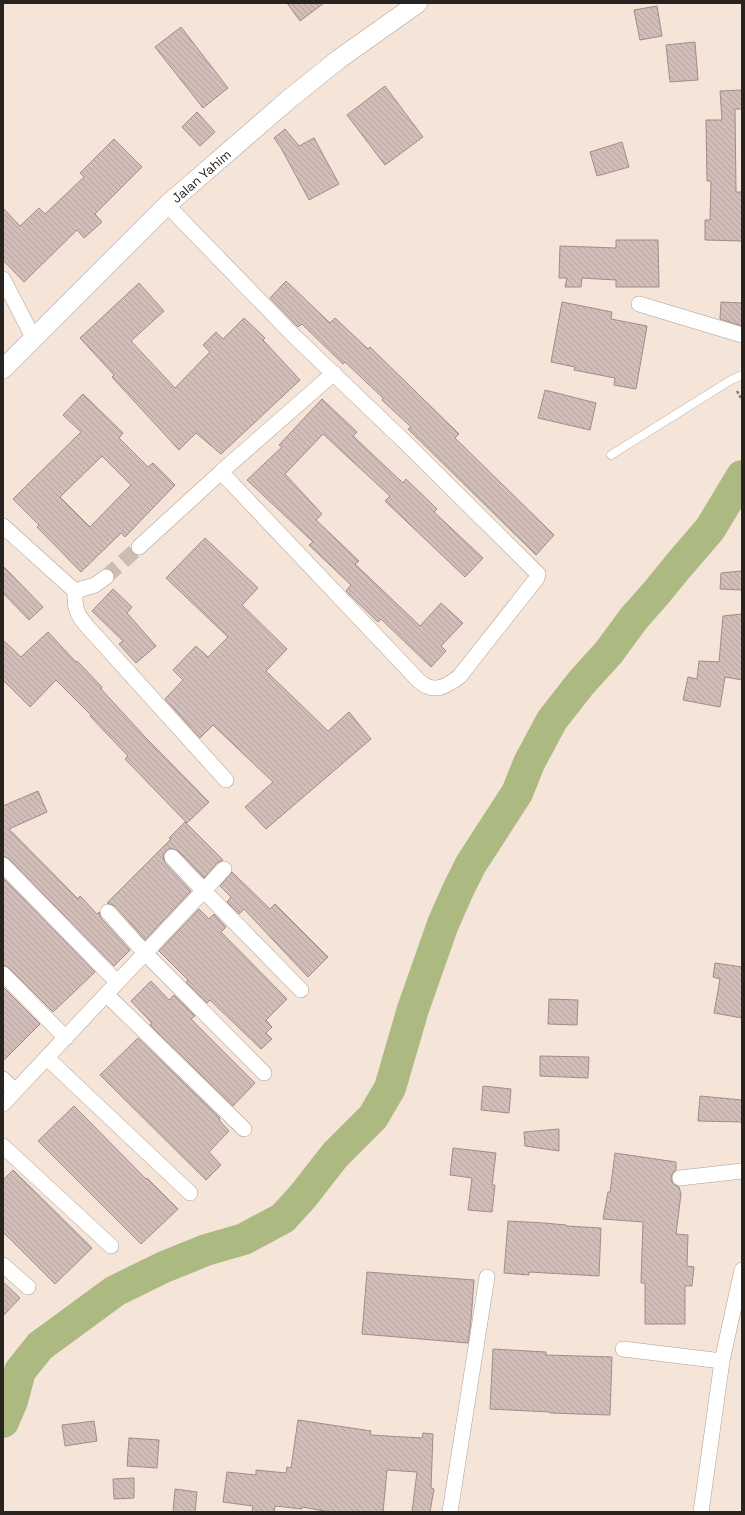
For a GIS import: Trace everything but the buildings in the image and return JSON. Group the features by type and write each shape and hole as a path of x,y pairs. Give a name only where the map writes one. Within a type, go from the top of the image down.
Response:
{"street":[{"name":"Jalan Yahim","path":"3,369 168,205 288,100 339,59 418,3"},
{"path":"168,205 263,305 407,444 538,574 537,578 459,677 446,686 436,688 426,687 221,472"},
{"path":"3,279 34,339"},
{"path":"639,304 742,335"},
{"path":"138,547 334,373"},
{"path":"3,526 75,591 75,604 79,616 226,780"},
{"path":"75,591 95,585 106,577"},
{"path":"172,857 301,990"},
{"path":"3,865 117,982"},
{"path":"3,1104 66,1038 144,952 224,869"},
{"path":"108,912 144,952 264,1074"},
{"path":"3,974 66,1038"},
{"path":"106,994 244,1129"},
{"path":"46,1058 190,1193"},
{"path":"3,1079 15,1091"},
{"path":"3,1146 111,1246"},
{"path":"680,1178 742,1171"},
{"path":"3,1265 28,1287"},
{"path":"702,1512 722,1361 742,1270"},
{"path":"450,1512 487,1277"},
{"path":"623,1349 722,1361"}],"lane":[{"path":"611,455 731,380 742,375"}],"waterway":[{"path":"3,1422 12,1401 20,1371 40,1346 115,1291 164,1267 206,1250 244,1239 283,1218 303,1196 335,1155 373,1117 390,1088 413,1009 443,924 458,890 471,864 517,793 529,763 552,720 581,683 609,652 634,618 710,529 742,476"}],"tunnel":[{"path":"106,577 139,547"}]}
